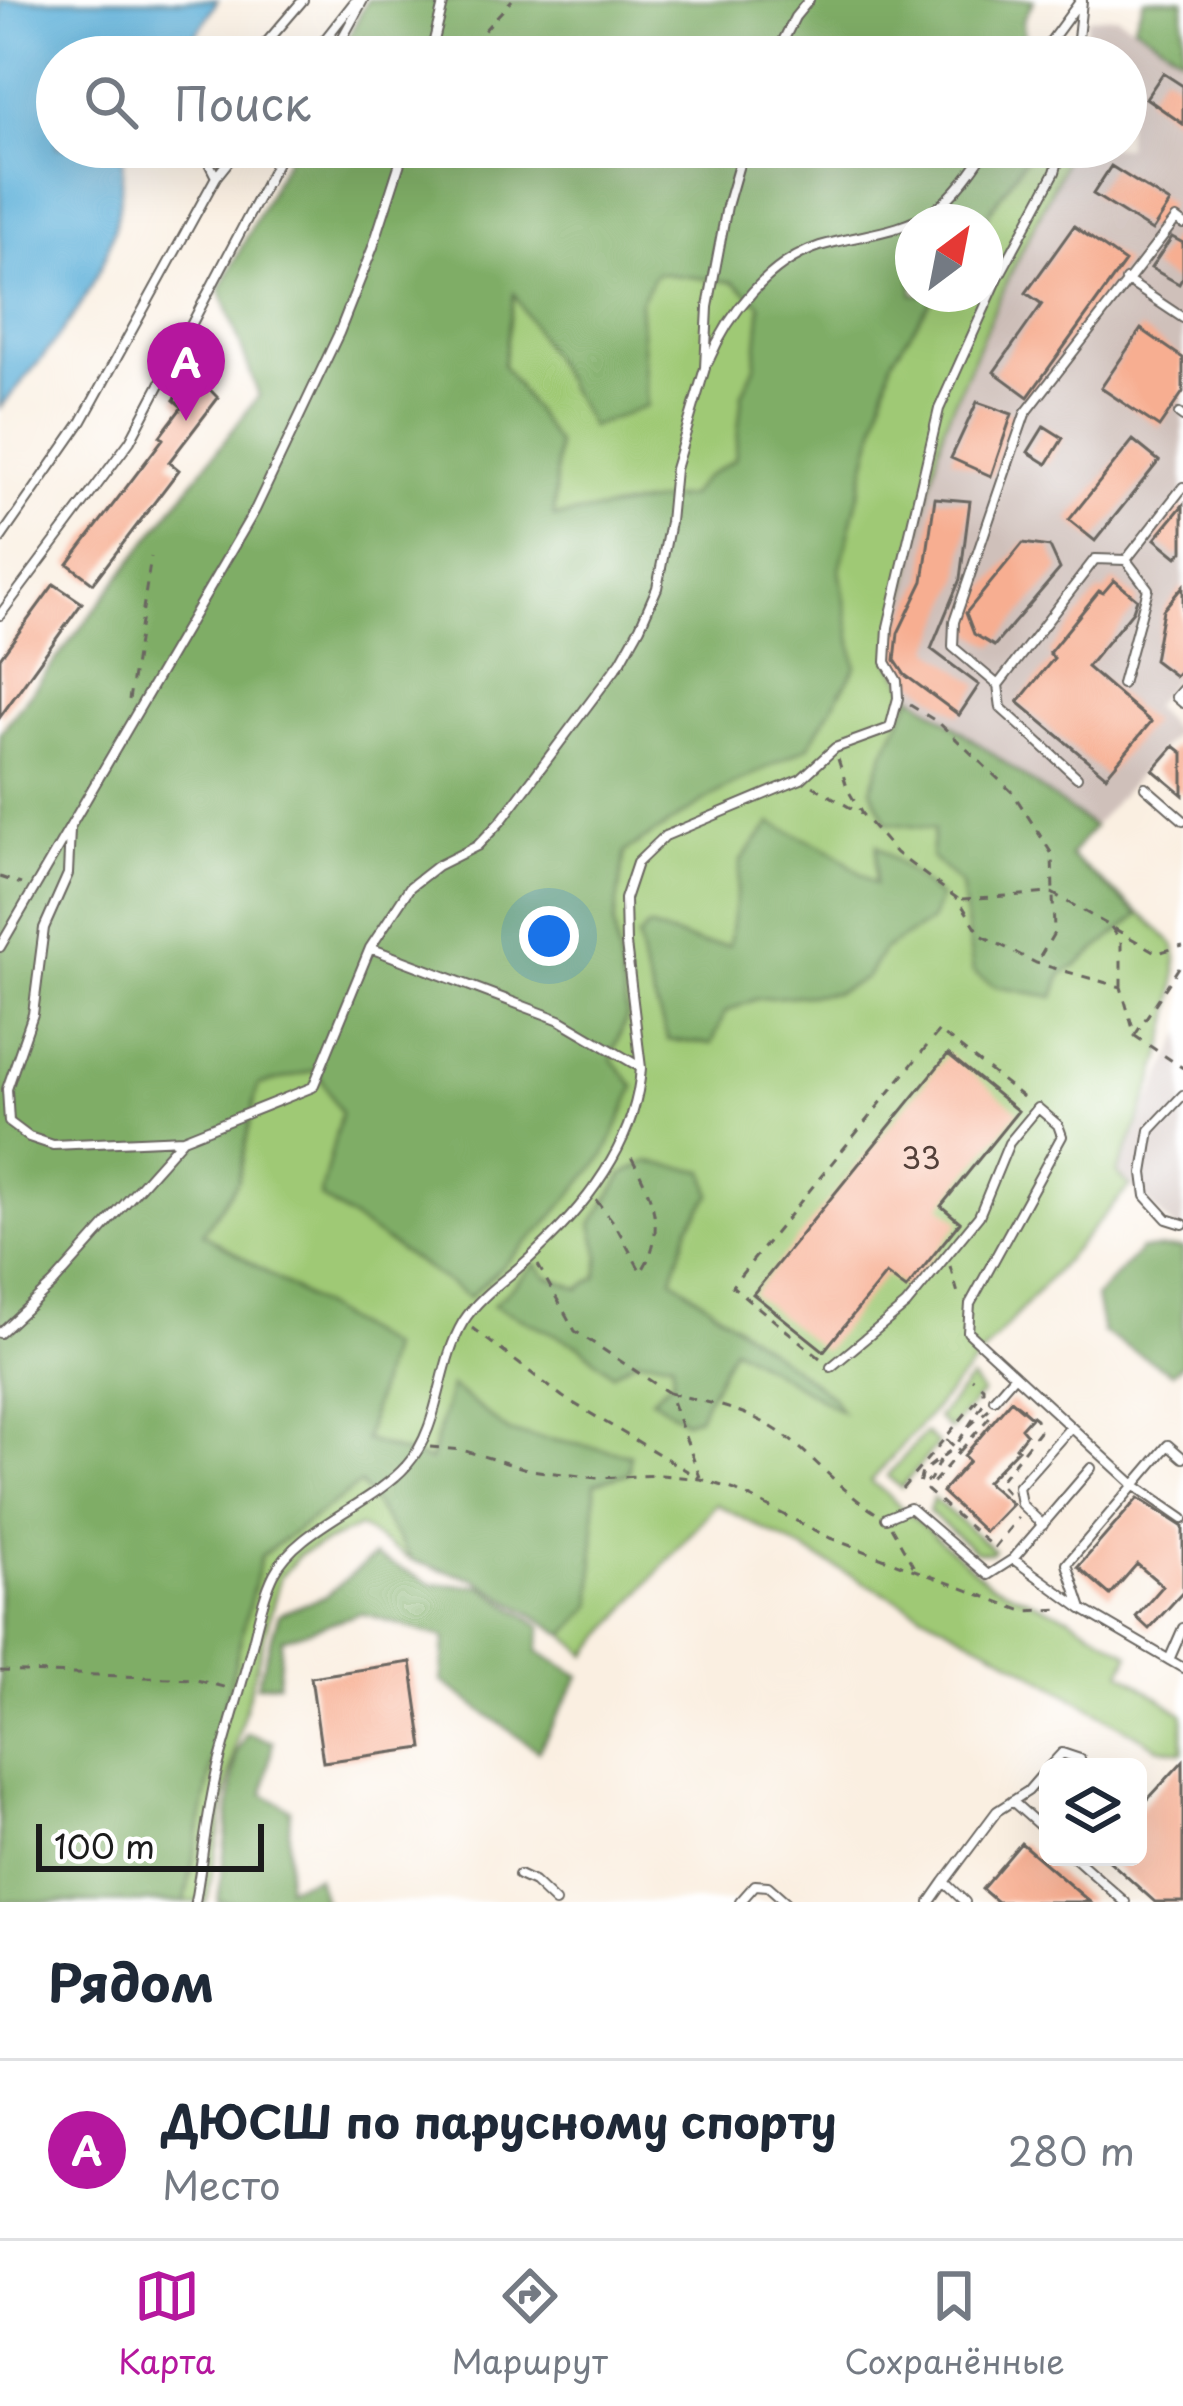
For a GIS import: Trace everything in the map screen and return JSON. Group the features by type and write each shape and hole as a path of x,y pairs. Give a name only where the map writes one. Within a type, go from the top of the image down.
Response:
{"lane":[{"path":"272,36 303,0"},
{"path":"329,36 359,0"},
{"path":"342,36 359,0"},
{"path":"435,36 444,0"},
{"path":"786,36 809,0"},
{"path":"1054,36 1081,0"},
{"path":"1078,36 1081,0"},
{"path":"212,168 216,177"},
{"path":"0,539 82,422 223,168"},
{"path":"0,615 130,441 274,168"},
{"path":"0,947 255,510 295,431 373,248 398,168"},
{"path":"705,368 708,308 738,168"},
{"path":"70,829 68,874 44,928 33,1014 7,1089 9,1122 29,1137 53,1144 183,1139 314,1087 370,948 410,887 437,866 477,846 500,821 630,644 657,588 675,469 705,368 749,295 785,262 819,247 899,229 936,209 970,168"},
{"path":"195,1902 217,1771 278,1566 295,1548 408,1465 427,1431 442,1369 464,1322 494,1285 534,1255 591,1194 622,1142 640,1088 626,944 626,899 637,863 664,836 800,779 835,748 890,728 898,698 897,681 886,662 888,627 939,409 998,278 1056,168"},
{"path":"1077,777 1001,708 998,685 953,647 954,622 1025,414 1176,219 1183,224"},
{"path":"1126,280 1183,318"},
{"path":"1126,560 1183,488"},
{"path":"998,685 1095,559 1126,560"},
{"path":"1122,684 1148,589 1126,560"},
{"path":"1183,689 1176,698 1183,703"},
{"path":"1144,787 1183,820"},
{"path":"370,948 560,1020 641,1068"},
{"path":"1183,1095 1150,1130 1143,1173 1146,1196 1167,1219 1183,1225"},
{"path":"831,1367 906,1306 979,1216 1009,1143 1037,1108 1058,1125 1062,1136 967,1316 968,1331 1134,1485 1183,1519"},
{"path":"0,1333 54,1283 183,1139"},
{"path":"994,1399 1013,1376"},
{"path":"1042,1525 1021,1504 1018,1487 1070,1428"},
{"path":"1082,1609 1067,1564 1168,1444 1183,1457"},
{"path":"886,1518 910,1508 988,1575 1013,1559 1091,1468"},
{"path":"1013,1559 1082,1609 1183,1668"},
{"path":"1169,1660 1183,1628"},
{"path":"930,1902 997,1811 1039,1777"},
{"path":"1012,1801 1039,1826"},
{"path":"1084,1866 1125,1902"},
{"path":"519,1875 534,1882 554,1902"},
{"path":"944,1882 965,1902"},
{"path":"740,1902 754,1885 768,1886 786,1902"}],"path":[{"path":"479,36 512,0"},
{"path":"123,737 151,557"},
{"path":"898,698 939,723 1012,793 1052,854 1054,933 1036,963"},
{"path":"835,748 848,790 862,814 896,853 958,899 981,935 1036,963 1121,986"},
{"path":"800,779 862,814"},
{"path":"0,877 17,884 37,884"},
{"path":"958,899 1052,893 1157,953 1183,946"},
{"path":"1110,926 1121,941 1121,986 1135,1036 1183,1068"},
{"path":"1135,1036 1183,961"},
{"path":"831,1367 732,1286 939,1031 1037,1108"},
{"path":"591,1194 615,1224 641,1272 658,1234 644,1181 622,1142"},
{"path":"534,1255 575,1330 669,1393 753,1417 818,1464 856,1500 886,1518 917,1573"},
{"path":"952,1269 959,1299"},
{"path":"464,1322 563,1397 700,1479"},
{"path":"902,1489 983,1394 983,1387 972,1378"},
{"path":"669,1393 700,1479"},
{"path":"1014,1506 998,1484 1039,1436 1036,1419 1010,1398 958,1449 927,1490 994,1548 1018,1513"},
{"path":"940,1460 958,1449 969,1426"},
{"path":"945,1438 958,1449"},
{"path":"419,1445 462,1450 530,1471 597,1478 661,1475 700,1479 734,1490 830,1538 1023,1611 1082,1609"},
{"path":"0,1671 193,1679 239,1691"}],"shaded area":[{"path":"1117,16 1183,58 1183,667 1152,707 1176,732 1093,827 913,696 890,661 944,426 993,312 1003,312 1003,290 1062,168 1147,168 1147,36 1085,36 1088,18"},
{"path":"1183,1031 1183,1230 1180,1233 1117,1173"}],"green space":[{"path":"367,0 1034,0 1023,20 1024,36 349,36"},
{"path":"1144,0 1183,0 1183,57 1134,25"},
{"path":"282,168 1062,168 1003,290 1003,204 895,204 895,312 993,312 944,426 890,661 913,696 1093,827 1070,856 1175,947 1173,1002 1150,1092 1117,1173 1130,1186 871,1481 989,1583 1068,1616 1130,1654 1121,1672 1183,1714 1183,1752 1157,1747 1004,1656 716,1504 587,1655 565,1635 477,1580 413,1561 359,1527 299,1555 280,1578 235,1746 207,1902 0,1902 0,733 259,396 220,289"},
{"path":"282,168 1019,168 995,204 895,204 895,312 924,312 892,360 840,570 856,667 808,747 722,790 625,852 614,924 627,1016 611,1058 635,1087 605,1155 542,1229 469,1297 320,1197 341,1113 316,1070 258,1085 238,1181 203,1233 389,1348 365,1440 430,1461 451,1386 509,1432 630,1454 629,1473 595,1483 593,1605 565,1635 477,1580 413,1561 360,1484 261,1556 219,1729 185,1902 0,1902 0,733 259,396 220,289","holes":["656,273 734,282 761,305 755,366 742,394 735,459 704,478 689,496 554,517 557,444 503,365 514,294 591,427 647,406 640,302"]},
{"path":"913,696 1093,827 1070,856 1139,915 1062,973 1054,997 996,987 973,972 961,885 931,857 934,829 887,823 871,789"},
{"path":"771,823 830,850 875,884 877,845 940,898 931,921 883,950 866,978 835,993 756,999 725,1012 712,1044 668,1040 638,938 648,927 702,944 729,945 741,860"},
{"path":"647,1162 705,1171 711,1195 690,1224 672,1278 833,1397 841,1411 733,1347 698,1417 685,1421 651,1398 673,1380 672,1361 637,1359 612,1374 580,1346 493,1305 536,1264 546,1276 579,1289 597,1276 600,1256 592,1224 623,1175"},
{"path":"1183,1248 1183,1364 1172,1373 1103,1333 1096,1297 1141,1249"},
{"path":"971,1379 982,1393 950,1430 937,1418"},
{"path":"925,1433 938,1444 901,1488 887,1476"},
{"path":"933,1498 994,1550 976,1552 929,1512"},
{"path":"374,1556 433,1584 481,1586 542,1627 538,1651 580,1676 538,1751 441,1681 445,1638 361,1613 282,1639 278,1683 257,1685 279,1614 326,1596"},
{"path":"247,1733 273,1742 263,1794 290,1809 287,1887 317,1877 324,1902 218,1902 236,1753"}],"water":[{"path":"0,0 218,0 195,36 36,36 36,168 122,168 119,204 111,240 87,293 0,408"}],"building":[{"path":"1163,73 1183,86 1183,124 1147,99"},
{"path":"1114,168 1170,203 1152,231 1093,194"},
{"path":"1074,226 1125,262 1028,397 994,372 1042,304 1026,293"},
{"path":"1172,237 1183,243 1179,284 1151,268"},
{"path":"1141,329 1183,358 1183,392 1159,427 1101,388"},
{"path":"195,374 218,398 169,462 179,470 93,583 68,564 163,439 160,436 182,407 174,400"},
{"path":"977,402 1012,414 991,476 951,458"},
{"path":"1044,426 1063,438 1047,464 1028,452"},
{"path":"1133,440 1159,461 1095,541 1069,520"},
{"path":"935,498 970,501 960,579 931,649 979,685 959,715 905,675 895,660 898,633 923,581"},
{"path":"1183,505 1183,551 1177,557 1155,539"},
{"path":"1023,543 1050,547 1060,569 994,646 974,634 966,613"},
{"path":"1114,580 1137,599 1133,611 1087,667 1151,722 1106,776 1018,702 1054,658 1049,653 1099,591 1103,593"},
{"path":"54,584 82,603 0,717 0,658"},
{"path":"1183,586 1183,667 1175,676 1154,660 1163,610"},
{"path":"1174,746 1183,753 1183,795 1153,770"},
{"path":"948,1054 1018,1111 941,1206 960,1222 906,1289 886,1274 824,1351 753,1294"},
{"path":"1011,1400 1031,1417 1021,1428 1026,1434 1018,1449 986,1482 1012,1504 985,1532 942,1492 969,1461 964,1456"},
{"path":"1138,1498 1183,1527 1183,1592 1149,1629 1136,1617 1163,1586 1137,1564 1110,1595 1078,1567"},
{"path":"411,1662 423,1748 323,1762 311,1677"},
{"path":"1183,1761 1183,1902 1155,1902 1115,1866 1147,1866 1147,1800"},
{"path":"1021,1843 1039,1858 1039,1866 1048,1866 1090,1902 997,1902 982,1889"}],"place":[{"name":"ДЮСШ по парусному спорту","path":"186,421"}]}
